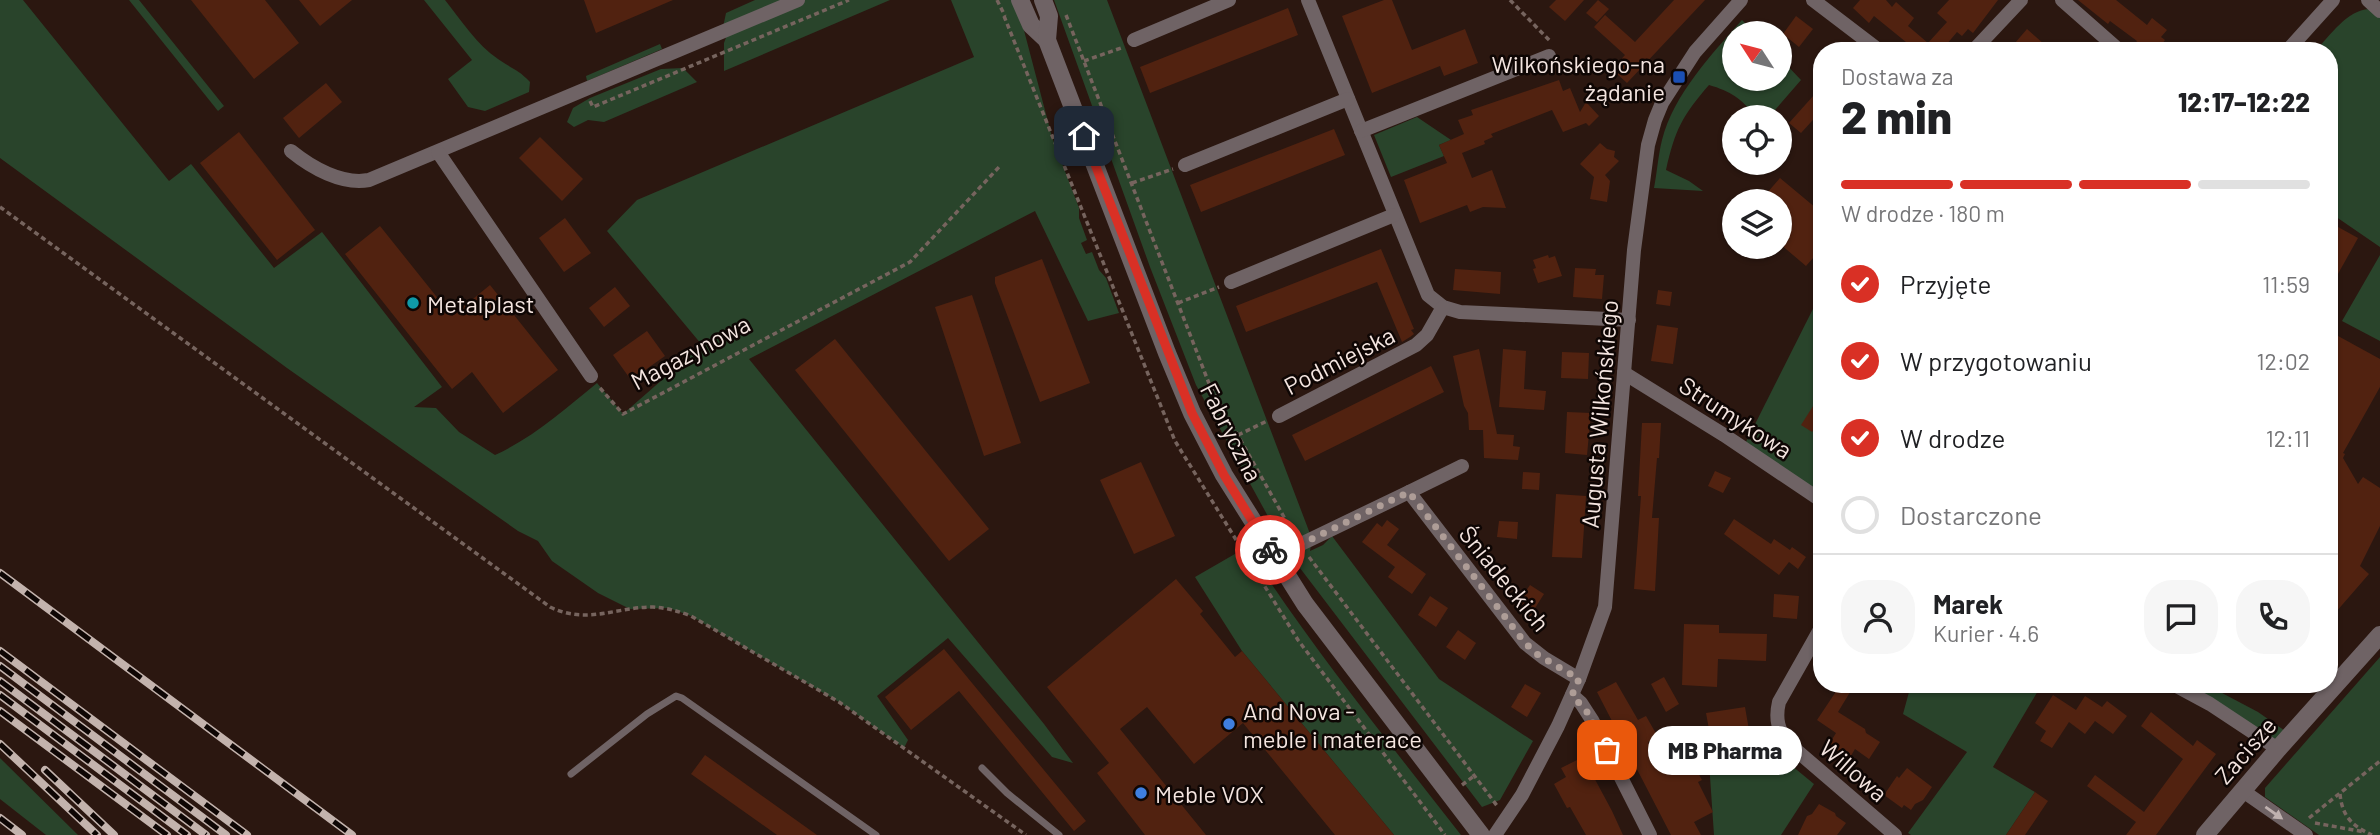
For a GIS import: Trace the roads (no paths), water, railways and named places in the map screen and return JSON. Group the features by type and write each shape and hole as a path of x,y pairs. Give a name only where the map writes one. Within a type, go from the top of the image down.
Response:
{"street":[{"path":"291,151 318,169 354,183 377,177 798,0"},
{"name":"Fabryczna","path":"1020,0 1031,25 1047,40 1192,413 1224,475 1305,604 1480,835"},
{"name":"Fabryczna","path":"1043,0 1049,16 1047,40"},
{"path":"1134,40 1230,0"},
{"path":"1308,0 1428,295 1443,307 1461,312 1629,320"},
{"name":"Augusta Wilkońskiego","path":"1495,835 1522,795 1572,695 1602,619 1608,593 1634,250 1647,145 1662,103 1695,52 1741,0"},
{"path":"1814,0 1868,42"},
{"path":"1981,42 2021,0"},
{"path":"2062,0 2110,42"},
{"path":"2295,42 2333,0"},
{"path":"2368,0 2380,11"},
{"path":"1361,131 1549,56"},
{"path":"1185,165 1348,99"},
{"name":"Magazynowa","path":"438,152 591,376"},
{"path":"1231,282 1394,215"},
{"name":"Podmiejska","path":"1279,416 1416,345 1427,335 1443,307"},
{"name":"Strumykowa","path":"1624,373 1724,435 1813,495"},
{"path":"1274,557 1462,466"},
{"name":"Śniadeckich","path":"1409,492 1525,643 1538,655 1579,679"},
{"name":"Zacisze","path":"2338,682 2380,635"},
{"name":"Willowa","path":"1813,642 1779,702 1776,713 1781,735 1895,835"},
{"path":"2190,693 2278,749"},
{"name":"Zacisze","path":"2205,835 2328,693"},
{"path":"1572,695 1581,703 1597,728 1650,835"},
{"path":"2243,791 2306,835"}],"lane":[{"path":"571,774 647,714 676,696 876,835"},
{"path":"982,768 1007,793 1059,835"}],"railway":[{"path":"0,573 352,835"},
{"path":"0,651 247,835"},
{"path":"0,666 226,835"},
{"path":"0,681 206,835"},
{"path":"0,695 187,835"},
{"path":"0,711 167,835"},
{"path":"0,744 97,835"},
{"path":"45,770 114,835"},
{"path":"0,818 22,835"}],"place":[{"name":"Wilkońskiego-na żądanie","path":"1679,77"},
{"name":"Metalplast","path":"413,303"},
{"name":"And Nova - meble i materace","path":"1229,724"},
{"name":"MB Pharma","path":"1607,750"},
{"name":"Meble VOX","path":"1141,793"}]}
